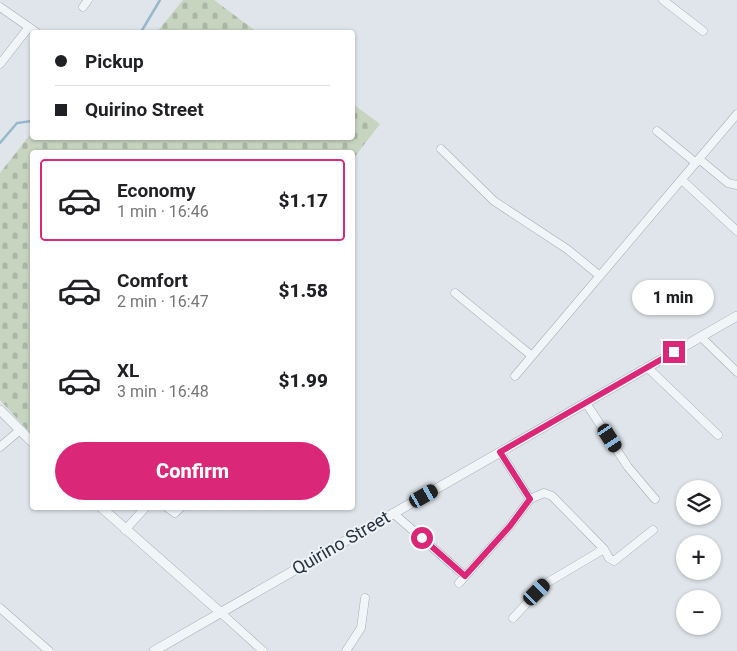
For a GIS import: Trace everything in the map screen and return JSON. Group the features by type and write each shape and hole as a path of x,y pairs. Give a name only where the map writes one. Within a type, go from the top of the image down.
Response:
{"street":[{"path":"663,0 703,31"},
{"path":"0,7 32,30"},
{"path":"0,64 28,28"},
{"path":"515,376 737,114"},
{"path":"657,132 728,183 737,185"},
{"path":"441,149 494,201 567,249 600,276"},
{"path":"682,180 737,230"},
{"path":"455,292 532,356"},
{"name":"Quirino Street","path":"154,651 737,316"},
{"path":"701,337 737,372"},
{"path":"647,367 718,435"},
{"path":"586,403 628,467 655,499"},
{"path":"0,410 30,440"},
{"path":"0,447 20,430"},
{"path":"500,452 530,499"},
{"path":"459,583 510,526 530,499 544,493 552,496 604,549 611,560 617,560 654,530"},
{"path":"104,510 263,651"},
{"path":"125,530 143,510"},
{"path":"393,514 465,576"},
{"path":"514,618 545,584 604,549"},
{"path":"346,651 362,628 365,598"},
{"path":"0,608 49,651"}],"green space":[{"path":"183,0 214,0 254,30 159,30"},
{"path":"355,105 380,124 355,156 355,150 30,150 30,433 0,400 0,173 30,135 30,140 355,140"}],"waterway":[{"path":"142,30 160,0"},
{"path":"0,143 17,123 30,121"}],"route":[{"path":"422,538 465,576 510,526 530,499 500,452 674,352"}]}
